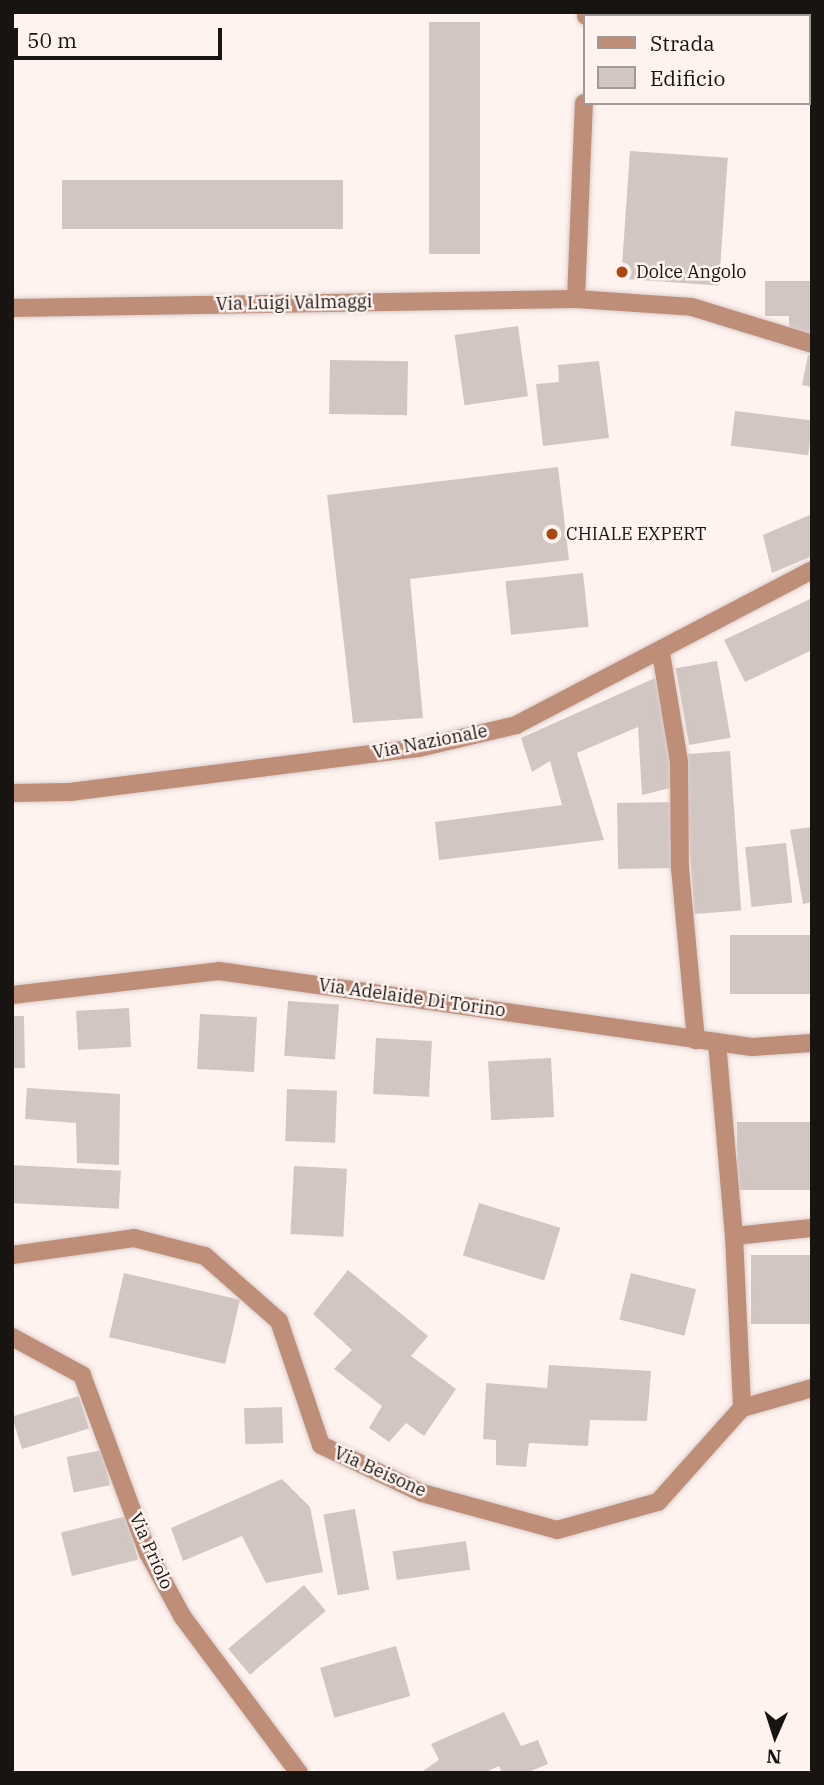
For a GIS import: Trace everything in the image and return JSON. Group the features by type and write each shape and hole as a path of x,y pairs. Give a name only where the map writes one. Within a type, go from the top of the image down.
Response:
{"street":[{"path":"576,299 584,105"},
{"name":"Via Luigi Valmaggi","path":"12,307 576,299 692,307 812,344"},
{"name":"Via Nazionale","path":"12,793 70,792 419,748 516,725 661,653 812,570"},
{"path":"661,653 679,762 680,868 696,1040"},
{"name":"Via Adelaide Di Torino","path":"12,995 219,971 752,1047 812,1043"},
{"path":"717,1042 734,1236 742,1408 812,1388"},
{"path":"734,1236 812,1227"},
{"name":"Via Beisone","path":"12,1255 134,1238 205,1256 279,1321 321,1445 422,1493 557,1530 658,1502 742,1408"},
{"name":"Via Priolo","path":"12,1337 82,1375 148,1553 182,1616 299,1773"}],"building":[{"path":"640,12 739,12 690,14"},
{"path":"429,22 480,22 480,254 429,254"},
{"path":"630,151 728,158 719,286 621,279"},
{"path":"62,180 343,180 343,229 62,229"},
{"path":"765,281 812,281 812,333 789,333 789,316 765,316"},
{"path":"518,326 528,396 465,405 455,335"},
{"path":"808,355 812,356 812,387 802,385"},
{"path":"330,360 408,361 407,415 329,414"},
{"path":"599,361 609,438 543,446 536,384 559,382 558,365"},
{"path":"735,411 812,420 808,455 731,446"},
{"path":"558,467 569,560 410,579 423,718 353,723 327,495"},
{"path":"812,514 812,556 772,573 763,535"},
{"path":"583,573 589,627 511,635 505,581"},
{"path":"810,599 812,650 745,682 724,640"},
{"path":"717,661 731,738 689,745 676,668"},
{"path":"655,678 672,751 670,788 642,795 638,727 577,753 604,840 439,860 435,822 562,805 550,761 532,772 521,738"},
{"path":"730,751 741,911 694,914 683,754"},
{"path":"674,802 675,868 618,869 617,803"},
{"path":"812,827 812,902 803,904 790,830"},
{"path":"786,843 792,903 751,907 745,847"},
{"path":"730,935 812,935 812,994 730,994"},
{"path":"288,1001 339,1005 335,1059 284,1056"},
{"path":"129,1008 131,1047 78,1050 76,1011"},
{"path":"200,1014 257,1017 254,1072 197,1069"},
{"path":"12,1016 24,1016 25,1068 13,1068"},
{"path":"376,1038 432,1041 429,1097 373,1094"},
{"path":"551,1058 554,1117 491,1120 488,1061"},
{"path":"27,1088 120,1094 119,1165 77,1163 76,1123 25,1119"},
{"path":"287,1089 337,1091 335,1143 285,1141"},
{"path":"737,1122 812,1122 812,1190 737,1190"},
{"path":"12,1165 121,1171 119,1209 12,1203"},
{"path":"294,1166 347,1169 343,1237 290,1234"},
{"path":"479,1203 560,1228 544,1280 463,1256"},
{"path":"751,1255 812,1255 812,1324 751,1324"},
{"path":"348,1270 428,1336 411,1356 456,1389 424,1436 406,1423 389,1442 369,1428 382,1406 334,1369 352,1350 313,1314"},
{"path":"124,1273 240,1300 225,1364 109,1337"},
{"path":"631,1273 696,1289 684,1336 619,1320"},
{"path":"549,1365 651,1371 647,1421 590,1420 588,1446 529,1443 526,1467 496,1465 496,1440 483,1439 486,1383 547,1388"},
{"path":"79,1396 89,1429 22,1449 12,1416"},
{"path":"282,1407 283,1443 245,1444 244,1408"},
{"path":"103,1450 110,1485 74,1492 67,1457"},
{"path":"282,1479 310,1507 323,1572 266,1583 242,1536 183,1561 171,1528"},
{"path":"355,1509 369,1590 338,1595 323,1515"},
{"path":"127,1516 138,1560 72,1576 61,1532"},
{"path":"466,1541 470,1570 397,1580 393,1551"},
{"path":"304,1585 326,1611 250,1675 228,1649"},
{"path":"396,1646 410,1696 334,1718 320,1668"},
{"path":"504,1712 521,1746 538,1740 548,1764 526,1773 502,1773 499,1766 484,1773 420,1773 439,1760 431,1744"}],"place":[{"name":"Dolce Angolo","path":"622,272"},
{"name":"CHIALE EXPERT","path":"552,534"}]}
